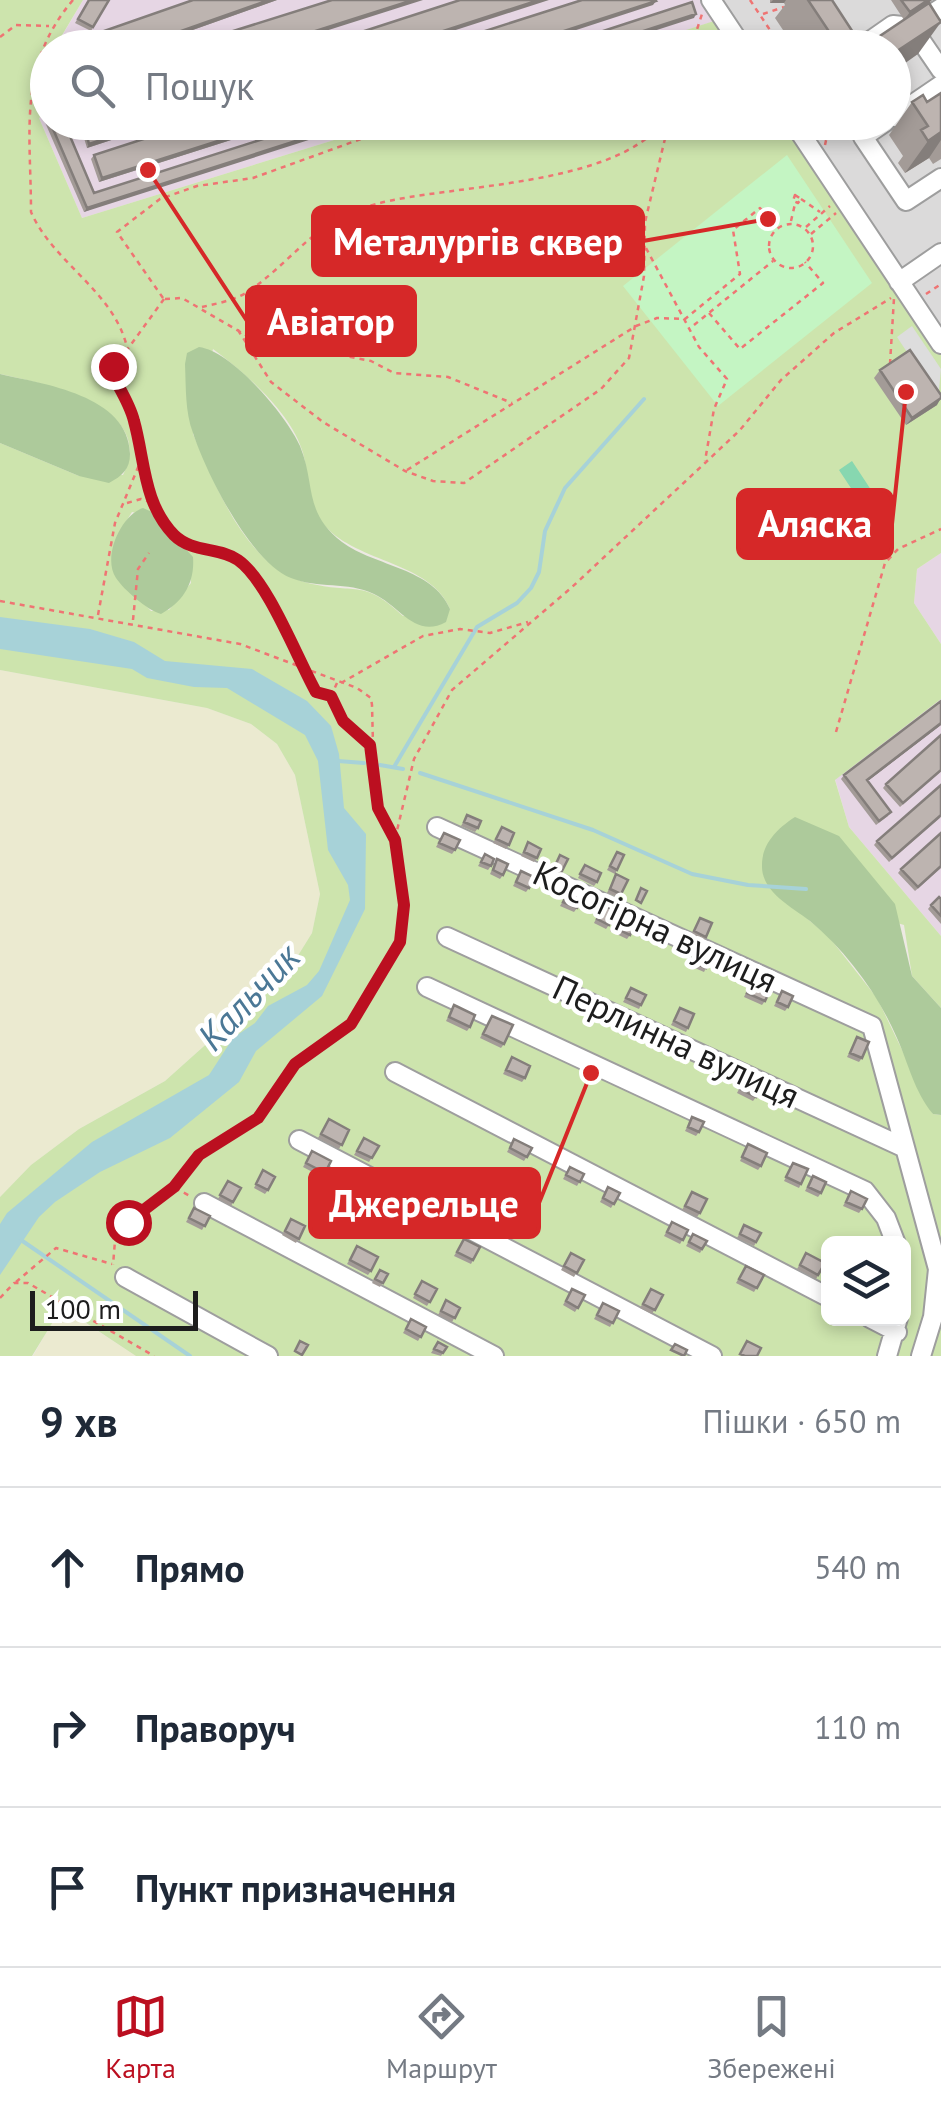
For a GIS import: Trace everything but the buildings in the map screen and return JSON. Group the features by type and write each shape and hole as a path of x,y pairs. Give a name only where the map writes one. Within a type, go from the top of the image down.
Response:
{"street":[{"path":"709,0 730,30"},
{"path":"886,30 893,25 912,27 941,8"},
{"path":"912,27 941,70"},
{"path":"911,105 941,85"},
{"path":"804,140 941,344"},
{"path":"865,140 906,201 941,178"},
{"path":"899,282 941,253"},
{"name":"Косогірна вулиця","path":"438,827 872,1026 905,1148"},
{"name":"Перлинна вулиця","path":"447,937 905,1148"},
{"path":"427,987 866,1191 886,1218 893,1236"},
{"path":"395,1072 821,1293"},
{"path":"298,1140 712,1356"},
{"path":"905,1148 938,1269 933,1316 921,1356"},
{"path":"204,1203 494,1356"},
{"path":"118,1271 268,1356"},
{"path":"887,1356 897,1326"}],"path":[{"path":"49,30 73,0"},
{"path":"697,30 709,0"},
{"path":"750,0 770,30"},
{"path":"760,14 785,6"},
{"path":"0,37 16,25 51,26"},
{"path":"32,140 30,212 40,235 108,304 127,348"},
{"path":"164,299 117,232 160,200 196,186 253,178 360,140"},
{"path":"202,307 252,289 313,232 374,204 464,193 616,158 641,140"},
{"path":"238,330 257,365 283,392 405,472 453,484 473,478 601,389 628,358 646,247 645,222 662,140"},
{"path":"791,224 793,196 822,213"},
{"path":"804,228 844,200"},
{"path":"810,234 844,200"},
{"path":"405,472 514,404 550,376 636,326 658,318 685,319 740,274 733,230 760,208 777,228"},
{"path":"791,224 804,228 810,234 813,250 805,262 789,268 774,260 769,242 777,228 791,224"},
{"path":"646,247 692,327 699,347 727,379 714,410 705,463"},
{"path":"692,327 774,260"},
{"path":"708,313 740,350 823,283 805,262"},
{"path":"920,297 940,286"},
{"path":"0,1298 48,1251 56,1248 118,1271 114,1241 128,1222 174,1187 199,1155 258,1118 295,1064 336,1038 363,1006 400,942 404,920 395,840 414,759 441,704 740,430 781,380 834,333 894,296 890,368"},
{"path":"370,745 343,721 331,696 316,692 280,618 241,562 189,545 174,535 155,504 140,464 134,421 111,372 164,299 182,298 272,351 307,348 371,362 394,373 448,376 514,404"},
{"path":"892,316 907,306"},
{"path":"98,615 115,523 140,464"},
{"path":"126,503 141,499 155,504"},
{"path":"836,732 885,563 898,549 941,529"},
{"path":"133,621 138,568 149,552"},
{"path":"0,601 133,621 240,644 371,698 370,745 378,808 395,840"},
{"path":"331,696 338,683 422,636 468,630 480,634 530,621"},
{"path":"174,1187 204,1203"},
{"path":"14,1283 28,1284 154,1356"}],"shaded area":[{"path":"83,0 701,0 715,21 687,30 66,30"},
{"path":"718,0 941,0 941,333 811,140 911,140 911,30 738,30"},
{"path":"48,140 334,140 82,218"},
{"path":"912,326 941,369 938,399 897,337"},
{"path":"941,553 941,644 914,603 917,569"},
{"path":"941,699 941,936 849,827 835,779"}],"green space":[{"path":"0,0 83,0 65,30 30,30 30,140 48,140 82,218 334,140 804,140 941,344 941,553 917,569 914,603 941,644 941,699 835,780 849,827 941,936 941,1008 912,976 904,925 767,885 829,937 877,998 933,1114 941,1115 941,1356 136,1356 62,1307 32,1356 0,1356 0,1197 31,1165 79,1129 165,1081 289,970 312,933 320,894 295,775 277,744 251,724 207,708 0,670 0,443 79,476 123,475 130,451 125,432 111,415 68,392 0,374","holes":["213,349 278,409 297,438 315,509 325,526 356,548 427,581 441,593 450,609 403,616 369,592 327,587 289,576 252,545 224,502 193,434","132,512 158,518 187,549 191,583 169,610 151,611 133,592 117,536"]},
{"path":"701,0 711,0 731,30 686,30 714,21"},
{"path":"787,155 872,283 718,406 623,286"},
{"path":"199,347 212,351 242,372 283,418 300,446 316,509 330,531 356,550 431,585 450,609 446,622 435,626 416,624 374,594 291,578 261,555 219,493 190,425 185,364 187,353"},
{"path":"0,374 60,388 100,405 126,434 130,454 124,472 109,483 79,476 0,443"},
{"path":"852,461 885,511 880,536 847,558 841,549 876,526 839,470"},
{"path":"143,508 152,512 193,557 186,591 161,614 130,594 112,569 113,548 121,528"},
{"path":"0,670 207,708 251,724 277,744 295,775 320,894 312,933 289,970 165,1081 79,1129 31,1165 0,1197"},
{"path":"795,817 839,836 895,904 912,976 941,1008 941,1115 933,1114 921,1096 881,1006 860,975 824,933 772,891 763,875 768,843"},
{"path":"61,1307 136,1356 33,1356"}],"water":[{"path":"0,617 90,629 134,642 165,661 252,669 307,701 331,726 339,754 344,808 366,834 365,909 322,996 256,1051 239,1082 170,1138 100,1172 55,1202 39,1217 0,1275 0,1224 7,1213 92,1142 209,1075 233,1038 255,1023 268,1006 307,985 319,971 350,900 348,885 328,850 318,761 305,735 227,688 194,687 147,678 132,669 0,649"}],"waterway":[{"path":"394,767 477,627 517,603 531,588 539,572 545,531 565,488 644,399"},
{"path":"338,761 364,763"},
{"path":"380,765 403,769"},
{"path":"420,773 593,830 692,874 748,885 806,889"},
{"path":"21,1240 190,1356"}],"place":[{"name":"Авіатор","path":"148,170"},
{"name":"Металургів сквер","path":"768,219"},
{"name":"Аляска","path":"906,392"},
{"name":"Джерельце","path":"591,1073"}],"route":[{"path":"113,366 111,372 134,421 140,464 155,504 174,535 189,545 241,562 280,618 316,692 331,696 343,721 370,745 378,808 395,840 404,905 400,942 351,1024 295,1064 246,1129 199,1155 174,1187 128,1222"}],"water label":[{"name":"Кальчик","path":"249,997"}]}
